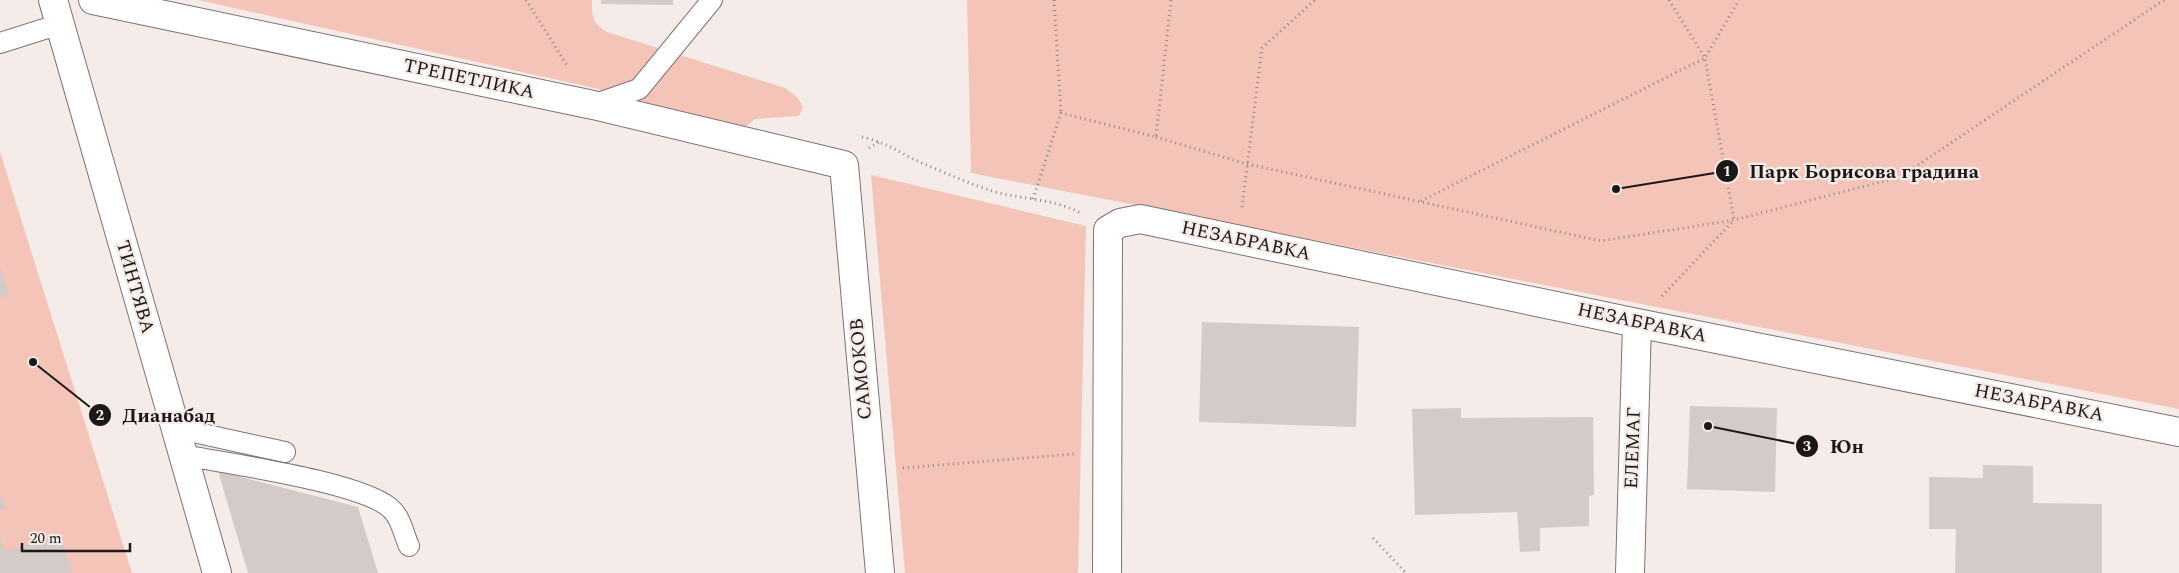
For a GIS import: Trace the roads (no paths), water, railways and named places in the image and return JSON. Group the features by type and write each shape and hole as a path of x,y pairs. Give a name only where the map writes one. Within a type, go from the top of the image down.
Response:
{"street":[{"name":"ТРЕПЕТЛИКА","path":"93,0 593,105 844,165"},
{"name":"ТИНТЯВА","path":"56,12 217,573"},
{"name":"САМОКОВ","path":"844,165 880,573"},
{"name":"НЕЗАБРАВКА","path":"1107,573 1108,230 1120,223 1140,219 1637,323 2179,432"},
{"name":"ЕЛЕМАГ","path":"1630,573 1637,323"}],"lane":[{"path":"593,105 639,88 712,0"},
{"path":"0,43 56,12"},
{"path":"175,428 285,452"},
{"path":"183,455 312,480 375,497 394,511 409,546"}],"place":[{"name":"Парк Борисова градина","path":"1616,189"},
{"name":"Дианабад","path":"33,362"},
{"name":"Юн","path":"1708,426"}]}
